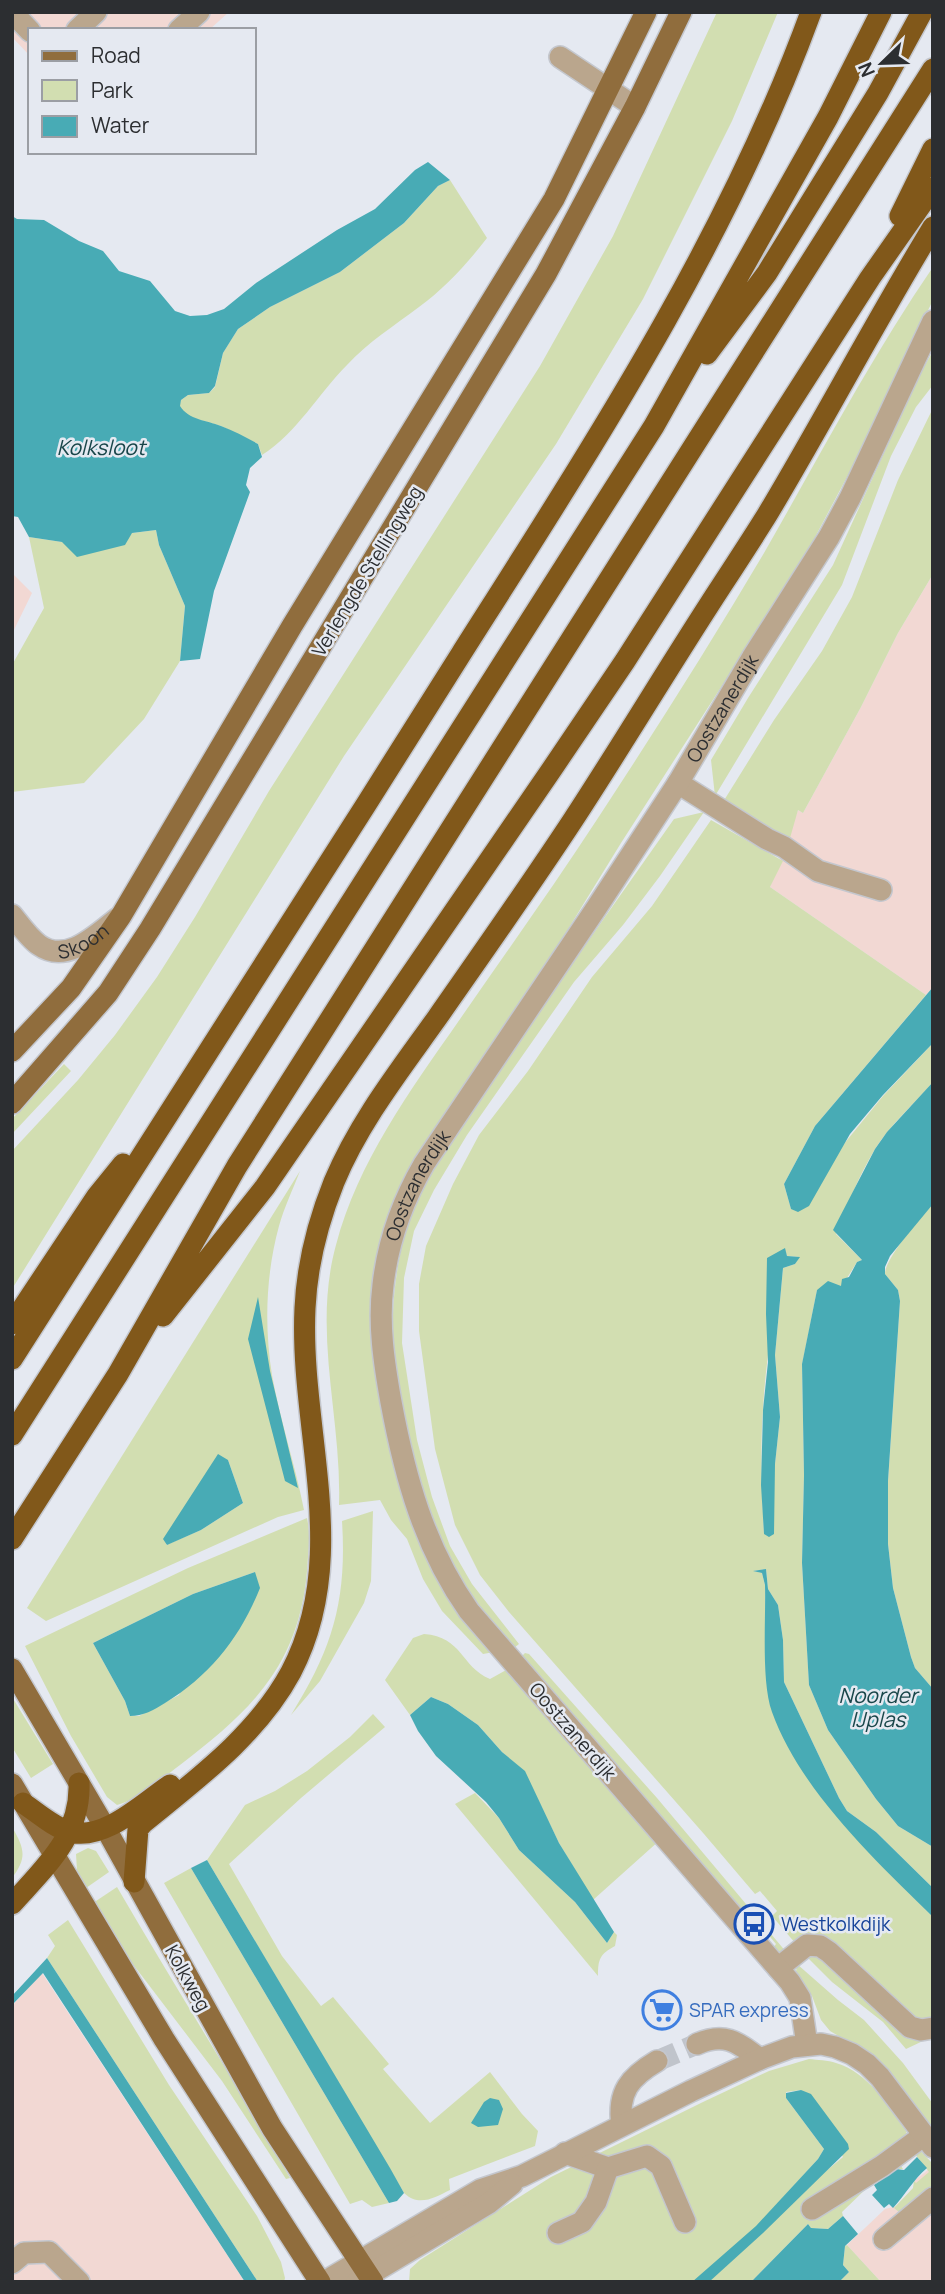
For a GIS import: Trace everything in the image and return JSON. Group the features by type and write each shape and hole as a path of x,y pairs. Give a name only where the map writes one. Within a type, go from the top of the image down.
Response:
{"highway":[{"path":"12,1359 454,667 629,384 729,201 794,59 811,12"},
{"path":"12,1435 654,426 828,117 881,12"},
{"path":"654,426 767,273 878,93 922,12"},
{"path":"13,1539 118,1374 237,1166 933,69"},
{"path":"870,278 933,149"},
{"path":"118,1374 265,1187 365,1044 625,661 870,278 933,188"},
{"path":"134,1882 138,1829 214,1766 251,1725 272,1701 289,1675 307,1638 315,1607 321,1524 304,1311 307,1275 334,1183 362,1128 388,1087 571,823 746,550 933,227"},
{"path":"12,1324 97,1196 176,1101"},
{"path":"23,1803 69,1832 89,1833 106,1829 251,1725"},
{"path":"12,1904 54,1857 69,1832 76,1817 79,1783"}],"main road":[{"name":"Verlengde Stellingweg","path":"12,1051 71,988 121,916 266,670 554,199 646,12"},
{"name":"Verlengde Stellingweg","path":"12,1103 108,993 150,929 546,274 635,107 681,12"},
{"name":"Kolkweg","path":"12,1669 106,1829 272,2128 365,2275"},
{"path":"12,1784 164,2039 322,2282"}],"street":[{"path":"12,12 28,29"},
{"path":"79,28 96,12"},
{"path":"181,28 199,12"},
{"path":"560,57 635,107"},
{"name":"Oostzanerdijk","path":"807,2045 800,1998 778,1968 455,1592 416,1509 398,1437 383,1348 381,1307 392,1236 403,1205 424,1164 678,783 752,658 829,537 933,321"},
{"path":"678,783 766,839 784,847 818,872 881,890"},
{"name":"Skoon","path":"12,915 39,945 65,952 80,946 121,916"},
{"path":"778,1968 807,1945 820,1946 910,2027 921,2030 933,2028"},
{"path":"697,2044 710,2038 719,2038 743,2046 760,2059"},
{"path":"322,2282 365,2275 480,2190 522,2176 622,2124 760,2059 792,2047 821,2044 852,2054 867,2064 880,2077 928,2141 812,2209"},
{"path":"622,2124 621,2098 629,2083 657,2061"},
{"path":"565,2153 608,2168 647,2156 661,2166 685,2222"},
{"path":"558,2233 582,2222 596,2202 608,2168"},
{"path":"884,2239 933,2198"},
{"path":"12,2263 24,2253 49,2252 79,2282"}],"shaded area":[{"path":"12,12 229,12 211,28 28,28 28,54 12,37"},
{"path":"12,573 32,593 12,634"},
{"path":"933,574 933,987 926,995 770,887 798,810 803,813 898,633"},
{"path":"42,1973 245,2282 12,2282 12,2006"},
{"path":"933,2166 933,2282 881,2282 847,2245 885,2209 897,2206 913,2190 915,2180"}],"green space":[{"path":"717,12 778,12 732,121 643,299 556,444 344,756 12,1289 12,1151 78,1080 157,977 269,791 540,366 613,236"},
{"path":"450,180 487,238 438,292 355,357 336,376 297,425 275,446 262,455 258,444 221,426 184,413 179,406 181,400 188,395 209,393 215,387 223,353 238,329 270,307 340,272 404,223 438,186"},
{"path":"933,267 932,302 856,460 804,558 621,843 530,991 431,1133 406,1175 389,1214 377,1254 373,1280 397,1466 494,1652 483,1654 442,1611 423,1579 407,1539 391,1520 380,1500 339,1505 327,1310 329,1278 346,1214 371,1156 404,1101 564,869 662,720 764,553 866,373"},
{"path":"933,351 933,385 916,407 891,456 842,585 715,796 711,760 833,565"},
{"path":"933,408 933,574 898,633 803,813 798,810 788,845 723,802 774,720 822,651 852,597 898,480"},
{"path":"156,530 159,545 185,606 180,661 144,719 84,783 12,792 12,665 44,608 29,537 62,542"},
{"path":"704,812 623,925 574,982 467,1135 434,1190 414,1231 404,1278 402,1343 417,1440 432,1497 450,1546 472,1584 519,1644 514,1648 470,1594 448,1559 416,1474 401,1405 393,1341 394,1302 402,1247 413,1210 441,1158 584,947 674,819"},
{"path":"711,820 783,861 770,887 926,995 815,1126 784,1184 791,1209 883,1096 933,1043 933,1082 875,1149 836,1234 862,1260 857,1262 842,1286 817,1290 802,1365 802,1563 809,1685 828,1730 876,1799 898,1826 933,1847 933,1888 876,1832 847,1811 839,1798 784,1682 783,1640 778,1605 768,1589 766,1569 754,1571 762,1573 765,1585 766,1675 853,1835 933,1917 933,2018 923,2020 908,2017 842,1956 796,1944 772,1916 777,1911 760,1891 755,1894 509,1612 480,1575 455,1525 435,1449 419,1331 419,1284 426,1246 453,1184 479,1135 528,1071 592,977 652,906","holes":["784,1248 787,1256 799,1257 795,1264 783,1268 775,1355 780,1417 764,1534 761,1456 764,1389"]},
{"path":"64,1064 71,1071 12,1134 12,1119"},
{"path":"300,1171 279,1226 269,1281 267,1319 272,1375 304,1510 278,1517 46,1621 27,1608","holes":["228,1460 243,1503 201,1530 166,1545"]},
{"path":"933,1204 933,1689 915,1668 893,1588 888,1544 888,1481 900,1301 898,1290 885,1274 897,1248"},
{"path":"373,1511 371,1581 364,1603 320,1681 291,1715 317,1668 334,1622 342,1575 342,1521"},
{"path":"307,1518 309,1544 302,1604 294,1633 267,1683 249,1705 206,1745 150,1788 117,1805 107,1797 71,1736 25,1646 188,1568","holes":["255,1572 179,1695 139,1716 130,1716 125,1701 93,1643 193,1594"]},
{"path":"424,1634 447,1640 473,1667 490,1679 508,1669 660,1840 593,1900 559,1843 524,1771 502,1752 478,1725 448,1704 431,1697 410,1715 385,1680 413,1638"},
{"path":"525,1653 529,1654 657,1798 787,1953 781,1954 773,1948 776,1944 751,1914 746,1917 521,1657"},
{"path":"12,1697 53,1764 31,1778 12,1747"},
{"path":"373,1714 385,1727 229,1864 282,1956 321,2006 333,1997 389,2064 383,2069 430,2123 490,2072 538,2131 535,2146 449,2179 450,2190 427,2200 415,2200 404,2193 207,1860 245,1805 275,1791 307,1771 350,1737"},
{"path":"475,1793 499,1818 519,1850 575,1902 607,1943 614,1932 617,1935 615,1946 601,1958 598,1976 455,1804"},
{"path":"12,1827 20,1841 22,1859 12,1878"},
{"path":"88,1848 96,1851 109,1872 86,1888 77,1870 76,1854"},
{"path":"191,1868 389,2203 372,2207 362,2200 350,2204 164,1883"},
{"path":"117,1887 290,2178 286,2179 222,2081 129,1959 93,1903"},
{"path":"68,1920 169,2085 257,2216 281,2262 284,2282 258,2282 47,1958 55,1946 48,1935"},
{"path":"820,1954 925,2040 906,2049 883,2022 832,1982 806,1956"},
{"path":"797,1964 864,2020 903,2063 933,2104 933,2135 870,2054 830,2031 821,2020 812,1996 796,1972"},
{"path":"809,2059 833,2062 858,2074 876,2091 906,2131 908,2138 933,2164 933,2193 904,2216 894,2208 913,2188 914,2181 916,2183 929,2172 915,2154 901,2166 903,2169 896,2169 871,2184 828,2229 811,2228 808,2224 751,2282 409,2282 410,2269 420,2260 551,2177 769,2071","holes":["801,2090 843,2157 716,2262 757,2226 824,2149 786,2098 786,2092"]},
{"path":"847,2245 881,2282 839,2282 849,2272 843,2265"}],"water":[{"name":"Kolksloot","path":"428,162 450,180 438,186 404,223 340,272 270,307 238,329 223,353 215,386 209,393 188,395 181,400 180,406 188,414 231,430 258,444 262,457 250,468 246,485 250,492 214,591 200,659 180,661 185,606 159,545 156,530 132,533 125,545 77,557 62,542 29,537 18,517 12,516 12,216 17,219 44,220 79,241 103,251 119,271 150,281 175,311 190,316 207,315 224,309 256,283 337,230 375,209 415,170"},
{"path":"933,987 933,1043 850,1134 809,1206 798,1212 791,1209 784,1184 815,1126"},
{"name":"Noorder IJplas","path":"933,1082 933,1204 890,1256 885,1274 898,1290 900,1301 888,1481 888,1544 893,1588 911,1657 915,1668 933,1689 933,1847 898,1826 876,1799 828,1730 809,1685 802,1563 802,1364 817,1290 828,1281 841,1286 842,1279 849,1277 857,1262 862,1260 833,1230 875,1149"},
{"path":"785,1248 787,1256 800,1257 795,1264 783,1268 775,1355 780,1417 775,1464 774,1534 769,1537 764,1534 761,1485 763,1410 768,1362 767,1258"},
{"path":"258,1297 270,1371 298,1488 285,1481 248,1339"},
{"path":"218,1454 228,1460 243,1503 201,1530 167,1545 163,1539"},
{"name":"Noorder IJplas","path":"766,1569 768,1589 778,1605 783,1640 784,1682 839,1798 847,1811 876,1832 933,1888 933,1917 841,1822 801,1769 785,1741 772,1712 766,1684 765,1585 762,1573 753,1571"},
{"path":"255,1572 260,1588 252,1606 233,1638 210,1667 181,1692 153,1710 130,1716 125,1701 93,1643 193,1594"},
{"path":"431,1697 448,1704 478,1725 502,1752 525,1771 559,1843 614,1932 607,1943 575,1902 519,1850 486,1802 436,1756 418,1731 410,1715"},
{"path":"207,1860 404,2193 397,2201 389,2203 191,1868"},
{"path":"47,1958 258,2282 245,2282 43,1973 12,2005 12,1996"},
{"path":"801,2090 811,2094 849,2149 709,2282 692,2282 756,2226 818,2159 824,2149 786,2098 786,2093"},
{"path":"490,2098 499,2100 503,2109 498,2125 478,2127 471,2123 484,2102"},
{"path":"917,2157 927,2168 893,2208 889,2204 884,2208 872,2195 877,2190 874,2185 896,2169 904,2170"},
{"path":"843,2216 858,2234 845,2246 843,2265 849,2272 839,2282 751,2282 808,2224 811,2228 828,2229"}],"tunnel":[{"path":"657,2061 697,2044"}],"place":[{"name":"Westkolkdijk","path":"754,1924"},
{"name":"SPAR express","path":"662,2010"}]}
